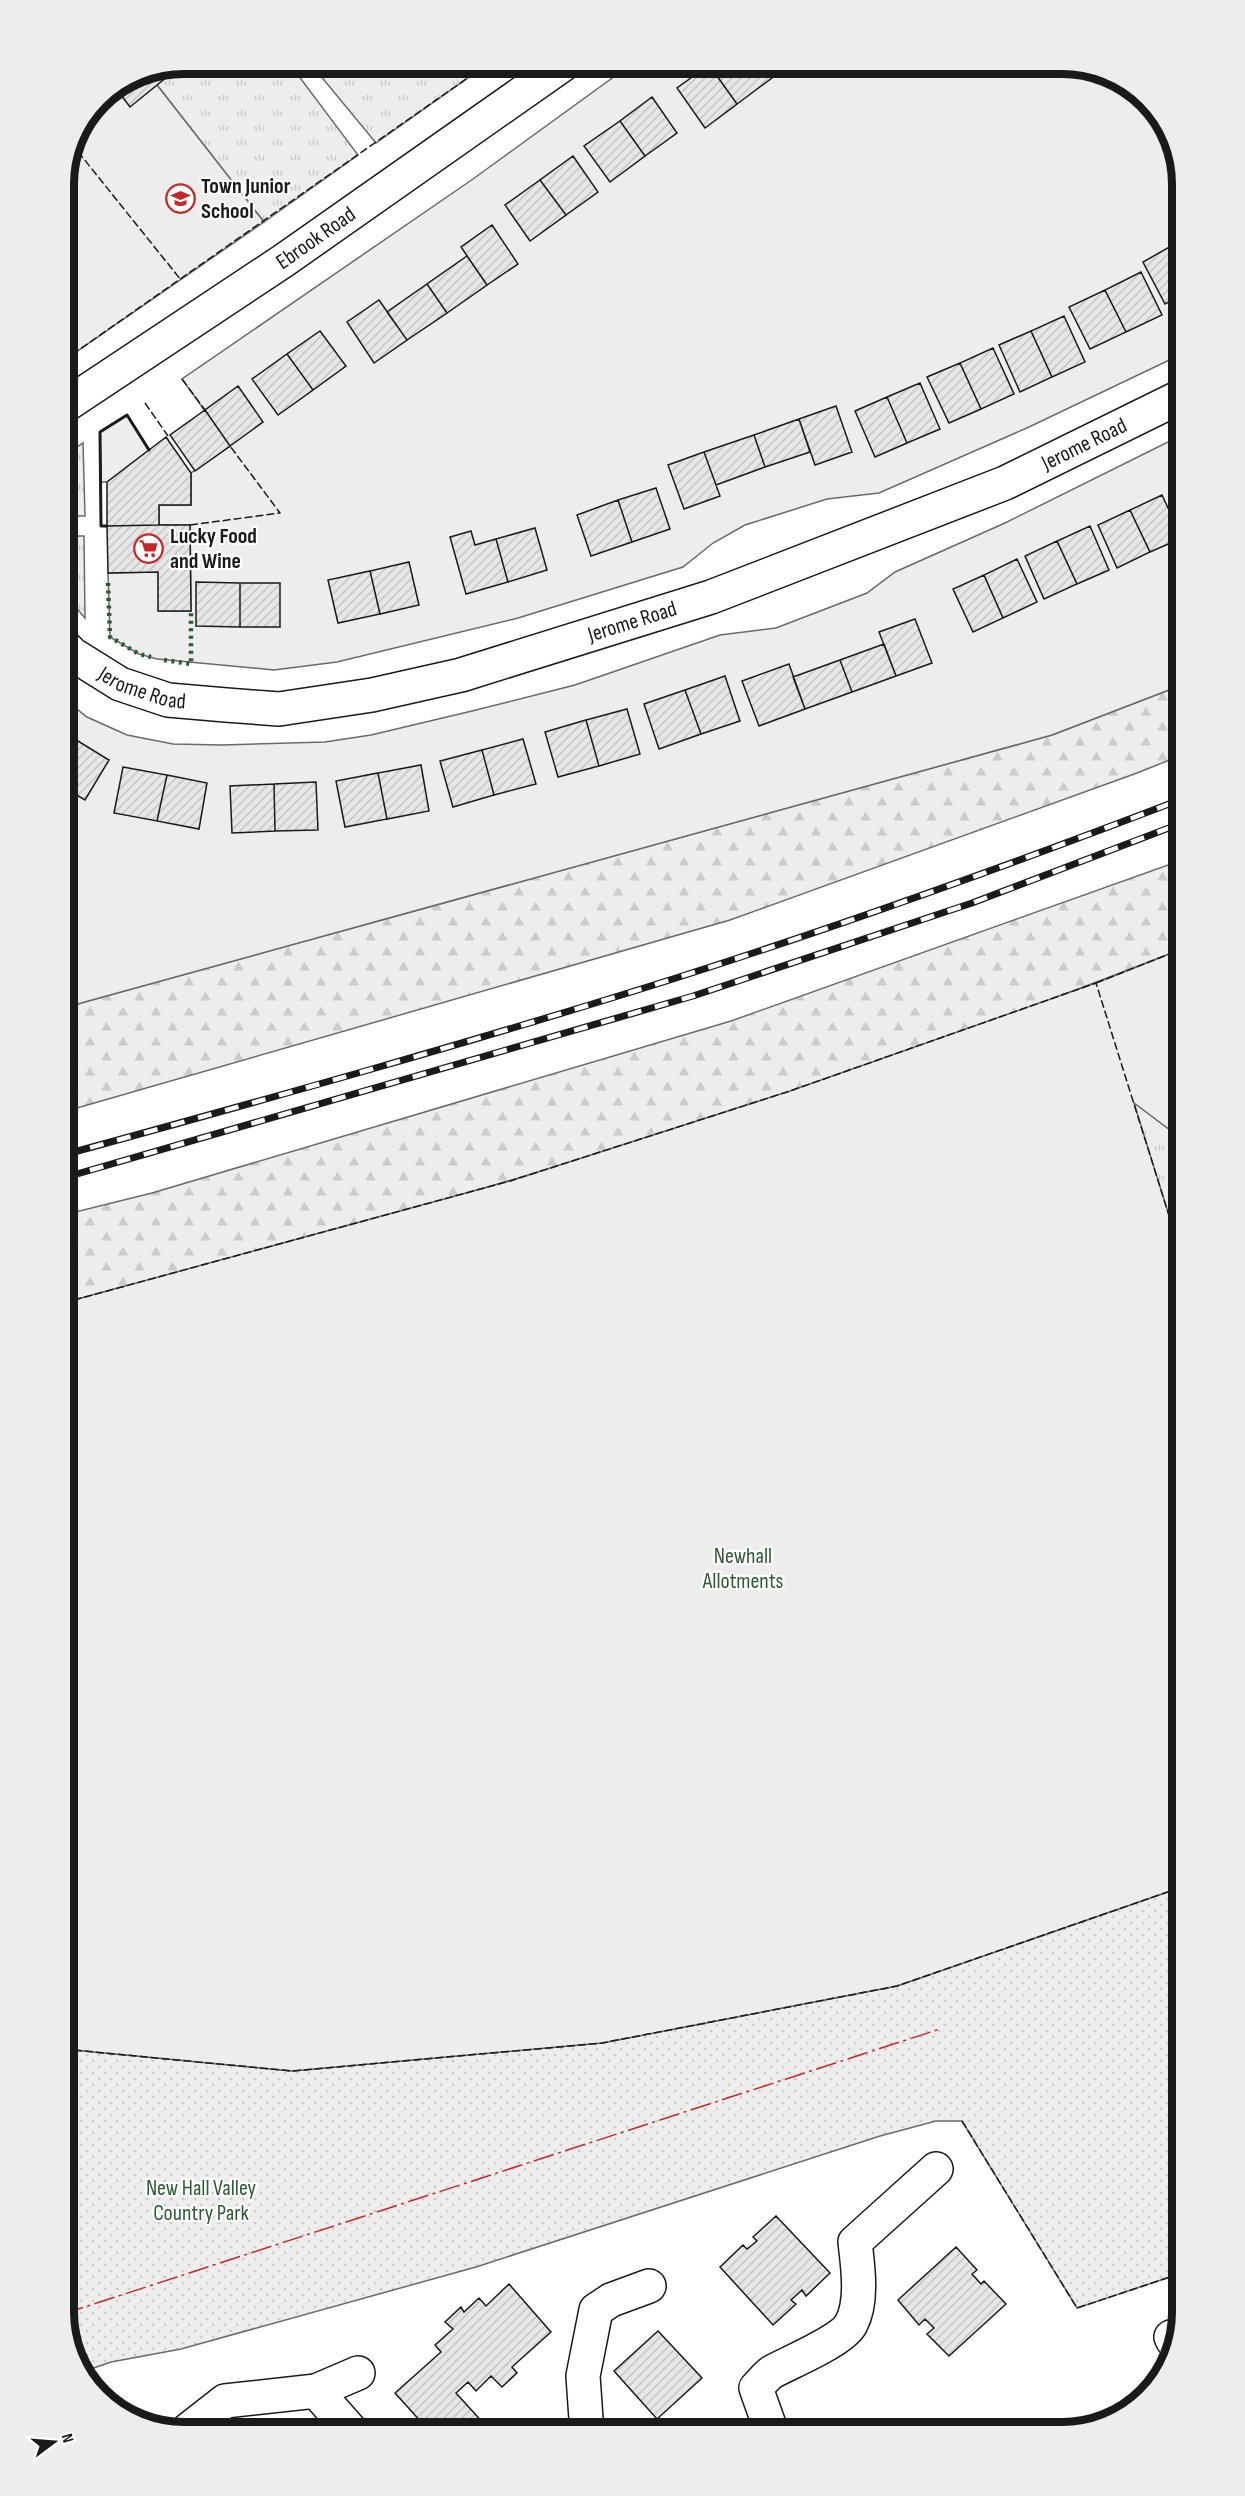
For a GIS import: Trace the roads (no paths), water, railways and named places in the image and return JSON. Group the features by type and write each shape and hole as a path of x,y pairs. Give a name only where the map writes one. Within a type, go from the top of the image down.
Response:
{"street":[{"name":"Ebrook Road","path":"74,400 283,261 549,74"},
{"name":"Jerome Road","path":"74,655 120,684 168,699 279,709 372,695 461,675 711,597 1005,483 1172,401"},
{"path":"768,2422 756,2388 770,2373 812,2352 849,2327 855,2314 856,2302 858,2268 855,2242 936,2169"},
{"path":"586,2422 583,2376 596,2310 611,2300 649,2286"},
{"path":"198,2422 225,2401 316,2391 358,2373"},
{"path":"316,2391 343,2422"}],"railway":[{"path":"74,1152 370,1070 676,978 930,892 1172,803"},
{"path":"74,1175 693,996 972,903 1172,827"}],"place":[{"name":"Town Junior School","path":"180,199"},
{"name":"Lucky Food and Wine","path":"149,549"}],"park label":[{"name":"Newhall Allotments","path":"743,1568"},
{"name":"New Hall Valley Country Park","path":"201,2200"}]}
